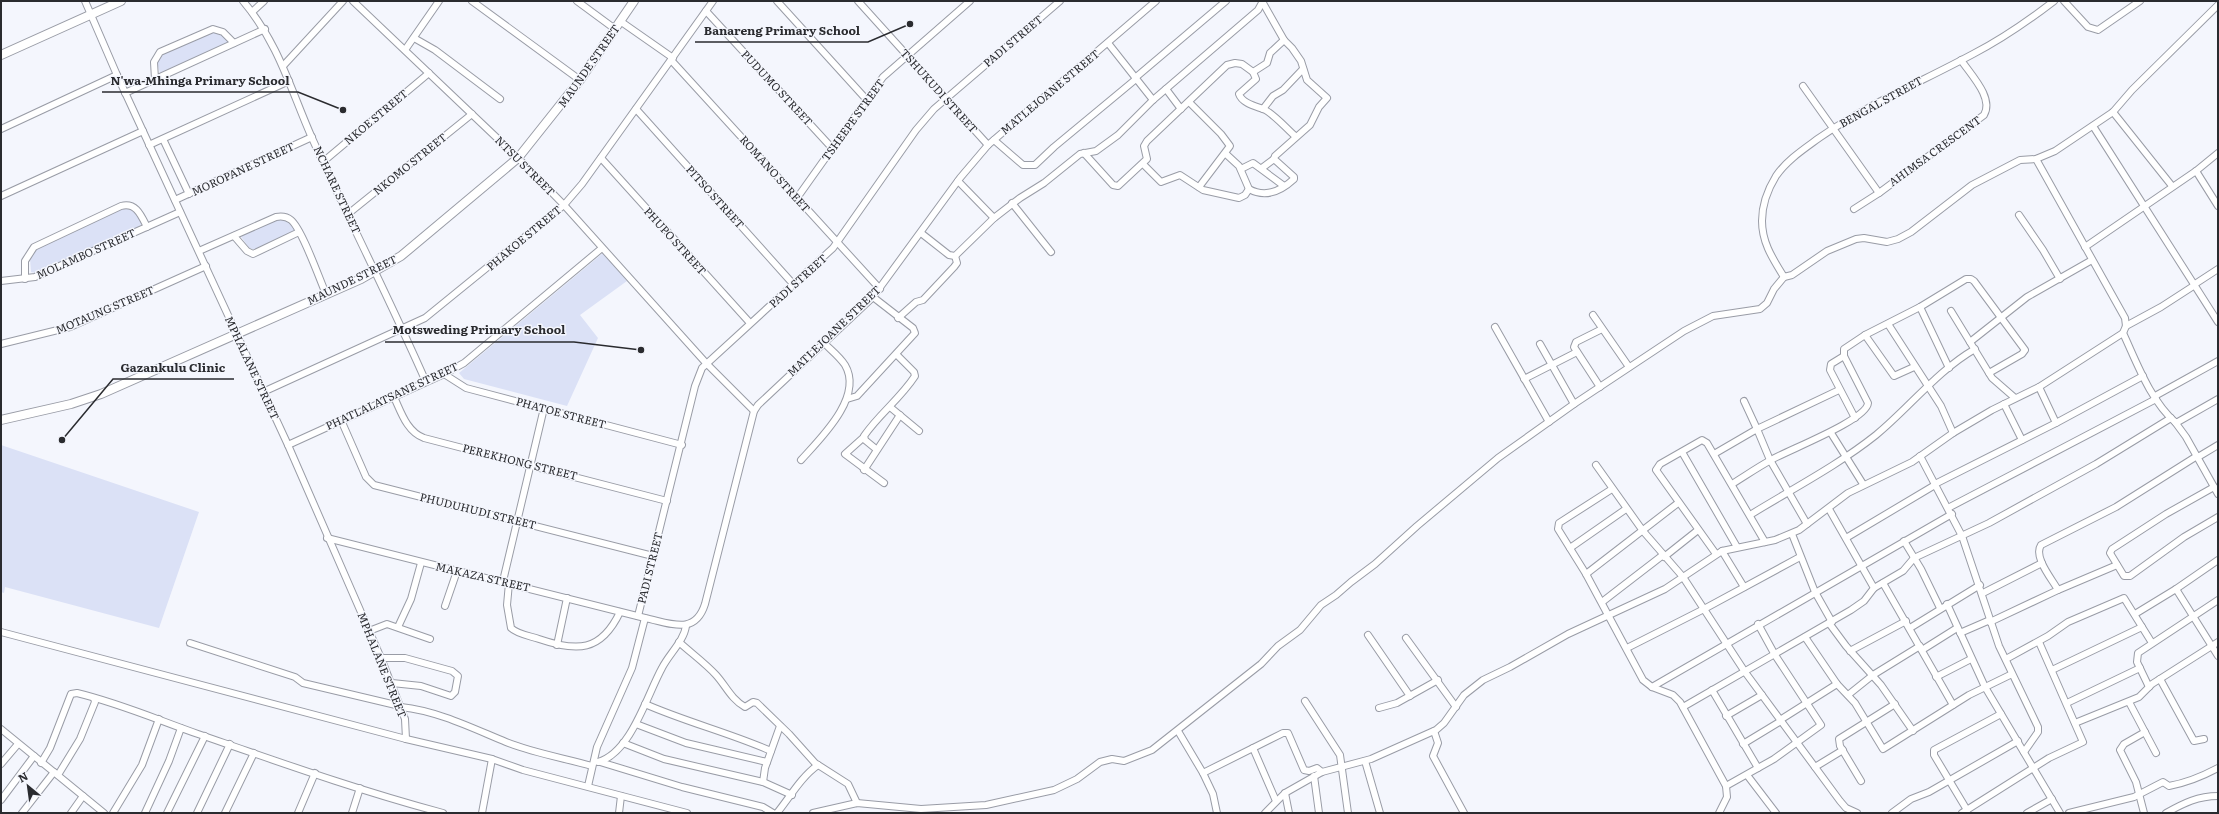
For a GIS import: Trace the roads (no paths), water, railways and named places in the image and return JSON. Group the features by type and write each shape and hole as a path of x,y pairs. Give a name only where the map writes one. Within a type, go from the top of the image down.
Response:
{"street":[{"name":"MPHALANE STREET","path":"85,1 125,93 206,266 235,334 288,445 327,538 392,683 406,725 406,739"},
{"path":"1,55 121,1"},
{"name":"NCHARE STREET","path":"243,1 265,29 283,66 312,137 376,271 426,382"},
{"path":"252,12 264,1"},
{"path":"283,66 343,1"},
{"path":"405,50 439,1"},
{"path":"472,1 580,80"},
{"path":"578,1 615,29"},
{"name":"MAUNDE STREET","path":"1,420 71,404 101,394 376,271 418,243 518,158 580,80 634,1"},
{"name":"PHAKOE STREET","path":"263,392 403,330 436,311 564,205 601,158 713,1"},
{"path":"777,1 866,99"},
{"name":"TSHUKUDI STREET","path":"858,1 988,145"},
{"name":"TSHEEPE STREET","path":"797,198 883,77 970,1"},
{"name":"PADI STREET","path":"638,616 682,445 697,379 706,363 826,256 837,243 916,130 945,99 1060,1"},
{"name":"MATLEJOANE STREET","path":"686,626 696,620 703,610 754,411 764,398 873,297 958,181 988,145 1156,1"},
{"path":"994,140 1023,165 1035,165 1054,147 1226,1"},
{"name":"BENGAL STREET","path":"1784,277 1768,250 1762,223 1763,211 1770,188 1787,164 1833,128 1880,100 2008,35 2054,1"},
{"path":"2064,1 2088,27 2098,30 2140,1"},
{"name":"NTSU STREET","path":"357,2 518,158 564,205 706,363 754,411"},
{"path":"955,256 994,218 1012,203 1052,177 1080,154 1096,151 1128,126 1153,100 1258,10 1263,2 1284,40 1301,61 1309,83 1327,98 1319,107 1310,125 1295,136 1277,153 1274,159 1262,168"},
{"path":"813,813 840,811 857,803 929,811 986,806 1042,794 1065,786 1100,762 1112,758 1124,761 1146,753 1178,731 1261,664 1278,646 1294,635 1320,605 1336,596 1351,582 1375,564 1417,526 1498,458 1574,404 1600,388 1629,367 1709,318 1760,309 1767,303 1774,289 1784,277 1792,275 1827,251 1856,239 1864,238 1887,242 1902,237 1972,185 2020,160 2036,159 2055,151 2113,112 2132,90 2218,5"},
{"name":"PUDUMO STREET","path":"706,11 832,148"},
{"name":"ROMANO STREET","path":"620,21 672,59 880,289"},
{"path":"155,79 154,62 160,52 213,29 223,32 234,43"},
{"path":"125,93 265,29"},
{"path":"414,38 435,50 500,98"},
{"path":"1253,72 1267,63 1270,53 1282,44 1284,40"},
{"path":"1108,43 1153,100"},
{"name":"AHIMSA CRESCENT","path":"1854,209 1984,115 1987,110 1986,99 1961,60"},
{"path":"1084,153 1115,186 1120,185 1148,158 1145,143 1228,65 1235,63 1242,64 1253,72 1256,78 1242,90 1239,95 1252,105 1263,109 1295,136"},
{"path":"1263,109 1273,96 1283,90 1303,69"},
{"name":"NKOE STREET","path":"324,161 429,73"},
{"path":"1,129 117,75"},
{"path":"149,145 289,82"},
{"path":"1803,86 1879,192"},
{"path":"1166,89 1181,109"},
{"path":"1189,102 1229,144 1230,149 1199,187"},
{"name":"PITSO STREET","path":"636,109 794,285"},
{"path":"2113,112 2172,186"},
{"name":"NKOMO STREET","path":"348,214 472,114"},
{"path":"2093,126 2218,322"},
{"path":"1,196 143,131"},
{"name":"MOROPANE STREET","path":"175,200 312,137"},
{"path":"163,139 189,194"},
{"path":"2085,247 2144,205 2196,171 2218,153"},
{"path":"1226,154 1241,169 1249,189"},
{"name":"PHUPO STREET","path":"601,158 750,323"},
{"path":"1249,189 1266,194 1293,180 1294,177 1274,159"},
{"path":"2036,159 2123,314 2126,326"},
{"path":"1241,169 1252,163 1262,168 1284,186"},
{"path":"1143,164 1159,182 1163,182 1180,175 1209,192 1239,198 1249,189"},
{"path":"2196,171 2218,206"},
{"path":"958,181 994,218"},
{"path":"1012,203 1051,252"},
{"name":"MOLAMBO STREET","path":"25,279 25,261 34,247 121,206 128,205 134,207 147,227"},
{"name":"MOLAMBO STREET","path":"1,282 25,279 57,268 180,212"},
{"path":"2019,215 2060,278"},
{"path":"199,251 279,216 292,220 299,232 326,294"},
{"path":"234,236 247,251 253,254 299,232"},
{"path":"921,233 949,255 955,256"},
{"name":"PHATLALATSANE STREET","path":"288,445 444,374 472,357 602,248"},
{"path":"898,318 916,302 923,300 954,268 957,263 955,256"},
{"path":"1970,342 2027,297 2092,260"},
{"name":"MOTAUNG STREET","path":"1,344 70,327 206,266"},
{"path":"1265,813 1285,793 1322,772 1340,766 1365,761 1434,731 1444,723 1470,688 1479,682 1510,667 1568,634 1653,596 1722,550 1765,542 1792,534 1829,509 1848,493 1863,484 1884,476 1920,456 1953,433 2039,386 2122,333 2126,326 2156,310 2218,269"},
{"path":"1732,484 1770,460 1802,444 1832,433 1864,412 1868,403 1844,356 1844,349 1865,335 1920,307 1969,278 1973,280 2002,316 2025,350 2022,354 1989,373"},
{"path":"847,399 857,396 897,355 915,333 913,328 898,318 873,297"},
{"path":"1920,307 1949,368"},
{"path":"1951,311 1989,373 1997,383 2015,398"},
{"path":"1592,315 1629,367"},
{"path":"1888,324 1914,367 1941,406 1953,433"},
{"path":"1495,327 1549,422"},
{"path":"1600,388 1577,352 1575,344 1602,329"},
{"path":"2122,333 2155,398 2173,420 2197,457 2218,494"},
{"path":"1865,335 1894,376 1914,367"},
{"path":"801,460 832,423 847,399 848,372 842,361 824,343"},
{"path":"1540,344 1553,364 1574,404"},
{"path":"1750,515 1846,456 1876,435 1949,368 1975,349"},
{"path":"1524,379 1577,352"},
{"path":"884,483 864,470 845,453 864,437 890,407 915,374 897,355"},
{"path":"1844,356 1830,368 1839,390 1855,418"},
{"path":"1652,687 1725,643 1904,541 1950,511 2155,398 2218,361"},
{"name":"PHATOE STREET","path":"444,374 466,388 682,445"},
{"path":"1846,538 1935,484 2056,423 2143,376"},
{"path":"2039,386 2056,423"},
{"path":"1714,454 1757,429 1839,390"},
{"name":"PEREKHONG STREET","path":"394,397 408,426 417,436 667,501"},
{"path":"1683,707 1805,638 1859,605 1874,588 1903,571 1914,558 1989,523 2173,420 2218,399"},
{"path":"1744,401 1770,460 1808,524"},
{"path":"2004,404 2022,440"},
{"path":"890,407 920,431"},
{"path":"544,408 518,521 506,582 510,628 514,631 557,645 580,648 595,642 608,632 620,612"},
{"path":"864,470 900,416"},
{"name":"PHUDUHUDI STREET","path":"341,420 366,477 374,485 653,556"},
{"path":"1832,433 1863,484"},
{"path":"864,437 876,450"},
{"path":"1716,554 1678,503 1656,470 1660,464 1704,440 1732,484 1765,542"},
{"path":"2058,590 2042,563 2038,552 2041,545 2116,506 2218,445"},
{"path":"1682,452 1737,547"},
{"path":"1920,456 1962,536 1983,593 1990,621 2012,674 2038,727 2038,732 2024,752"},
{"path":"1596,465 1643,531 1683,577 1745,672 1798,742 1843,806 1857,813"},
{"path":"2214,487 2166,514 2112,549 2110,554 2124,576 2130,576 2184,537 2218,517"},
{"path":"1612,489 1559,523 1558,529 1602,602 1639,674 1646,683 1652,687 1673,695 1683,707 1726,786 1727,797 1719,813"},
{"path":"1586,574 1678,503"},
{"path":"1570,548 1626,509"},
{"path":"1829,509 1874,588"},
{"path":"1602,602 1698,530"},
{"path":"1792,534 1800,557 1830,623 1850,651 1873,675 1913,731"},
{"name":"MAKAZA STREET","path":"327,538 638,616"},
{"path":"1904,541 1940,608"},
{"path":"1722,550 1744,587"},
{"path":"1626,648 1704,609 1800,557"},
{"path":"2135,614 2176,589 2218,560"},
{"path":"398,627 411,599 421,562"},
{"path":"1983,593 2042,563"},
{"path":"1848,695 1873,675 1921,648 1959,631 1990,621 2117,565"},
{"path":"445,606 457,571"},
{"path":"1883,583 1953,705"},
{"path":"1910,628 1980,584"},
{"path":"2176,589 2215,644 2218,656"},
{"path":"557,645 567,598"},
{"path":"2006,659 2039,642 2068,622 2123,598 2126,599 2152,643"},
{"path":"2149,687 2136,659 2138,653 2218,600"},
{"path":"1947,604 1985,687 2060,813"},
{"path":"190,643 295,677 304,683 423,712 469,726 507,742 593,764 612,755 623,743 636,724 644,704 663,667 679,642 686,626 638,616"},
{"path":"588,786 601,735 635,659 645,618"},
{"path":"1850,651 1906,621"},
{"path":"369,631 384,624 398,627 430,639"},
{"path":"1726,786 1748,775 1821,725 1775,655 1758,624"},
{"path":"2052,670 2142,627"},
{"path":"1,632 406,739 492,759 523,770 588,786 685,813"},
{"path":"1368,635 1410,696"},
{"path":"1406,638 1438,680 1456,707"},
{"path":"1805,638 1837,684 1848,695 1883,749 1953,705 2012,674"},
{"path":"679,642 715,674 738,702 745,707 753,702 757,703 818,765 848,784 857,803"},
{"path":"2001,714 1936,749 1934,755 1949,780 1964,812 2034,767 2082,743 2082,738 2039,642"},
{"path":"2075,723 2129,702 2143,694 2149,687 2215,644"},
{"path":"381,658 405,658 452,671 458,676 455,692 451,696 425,687 392,683"},
{"path":"1936,677 1971,659"},
{"path":"2067,703 2140,668"},
{"path":"1380,708 1397,703 1438,680"},
{"path":"2160,680 2194,741 2204,739"},
{"path":"1743,744 1837,684"},
{"path":"1712,690 1758,768"},
{"path":"41,763 50,748 71,694 79,693 159,719 315,774 443,813"},
{"path":"1726,716 1762,695"},
{"path":"22,813 56,774 83,732 94,702 94,698"},
{"path":"1305,701 1340,755 1340,766 1348,813"},
{"path":"2129,702 2156,753"},
{"path":"644,704 771,751"},
{"path":"1861,781 1839,743 1840,737 1895,704"},
{"path":"113,813 142,765 159,719"},
{"path":"636,724 686,743 767,762"},
{"path":"763,782 767,762 780,726"},
{"path":"145,813 169,761 181,728"},
{"path":"1,729 104,813"},
{"path":"1178,731 1203,773 1213,794 1217,813"},
{"path":"1434,731 1438,742 1433,756 1464,813"},
{"path":"1203,773 1288,732 1291,736 1304,770 1309,771 1316,768 1322,772"},
{"path":"2144,813 2136,782 2120,748 2145,732"},
{"path":"167,813 205,736"},
{"path":"1892,813 1914,797 1949,780 2018,741"},
{"path":"623,743 664,759 763,782 792,796"},
{"path":"1,764 18,744"},
{"path":"197,813 230,744"},
{"path":"1253,748 1276,801"},
{"path":"1815,767 1843,750"},
{"path":"225,813 254,753"},
{"path":"1,800 34,756"},
{"path":"482,813 492,759"},
{"path":"1365,761 1380,813"},
{"path":"600,762 682,787 763,808 773,813"},
{"path":"777,813 792,796 803,777 818,765"},
{"path":"2069,813 2139,795 2163,782 2168,786 2176,785 2202,776 2218,768"},
{"path":"298,813 315,774"},
{"path":"1748,775 1776,813"},
{"path":"1314,776 1319,813"},
{"path":"352,813 360,788"},
{"path":"1285,793 1289,813"},
{"path":"71,813 83,796"},
{"path":"619,813 621,796"},
{"path":"2166,813 2197,798 2218,796"},
{"path":"2027,813 2052,799"}],"place":[{"name":"Banareng Primary School","path":"910,24"},
{"name":"N'wa-Mhinga Primary School","path":"343,110"},
{"name":"Motsweding Primary School","path":"641,350"},
{"name":"Gazankulu Clinic","path":"62,440"}]}
